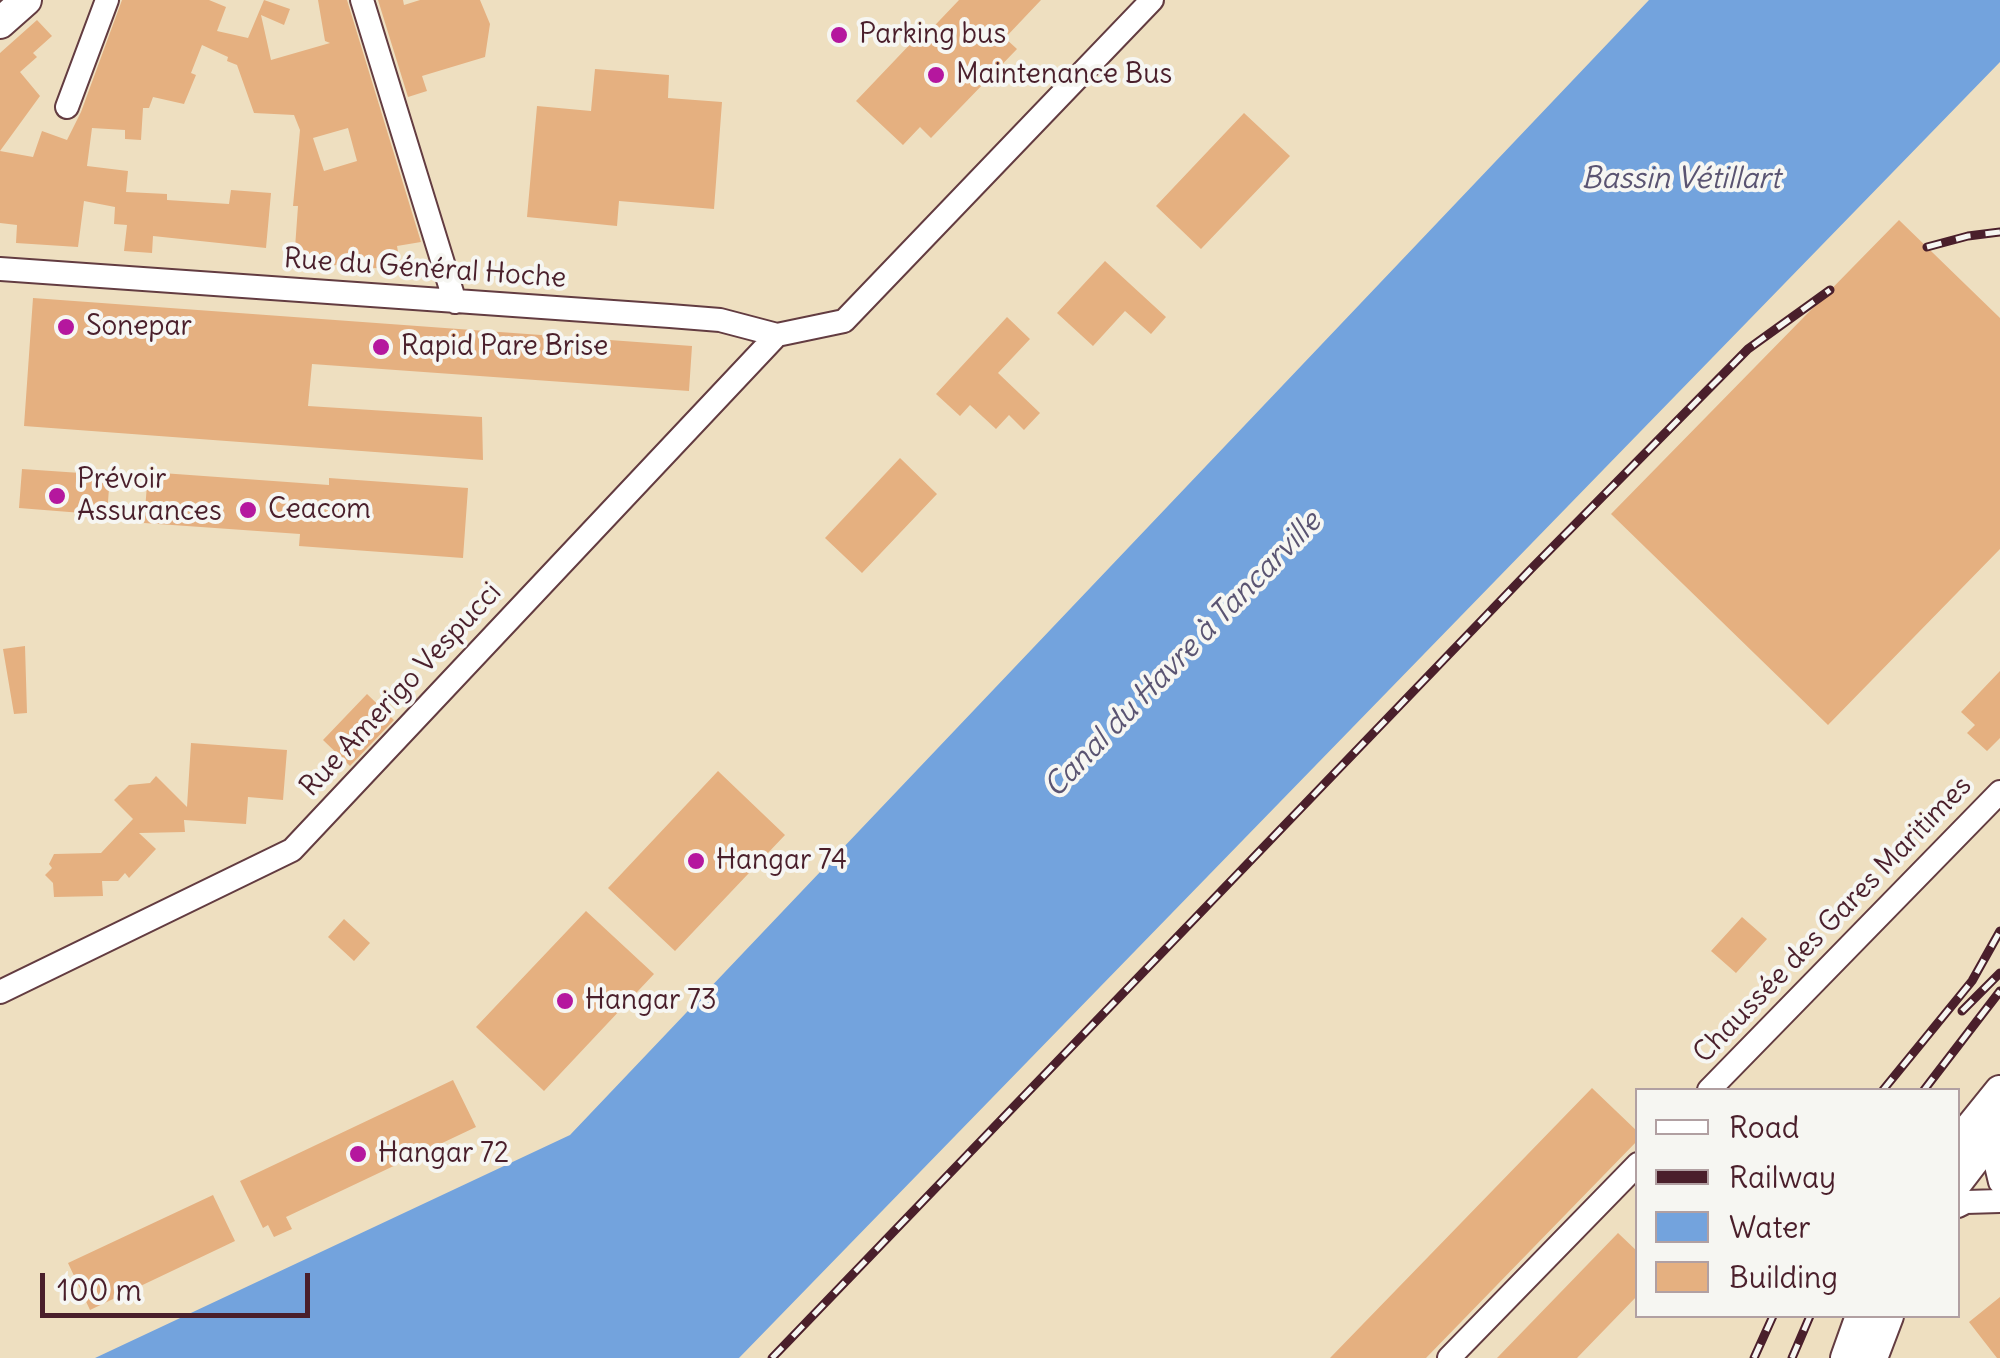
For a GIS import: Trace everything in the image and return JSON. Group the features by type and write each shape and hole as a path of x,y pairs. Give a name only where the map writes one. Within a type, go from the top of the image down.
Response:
{"main road":[{"path":"0,23 26,0"},
{"path":"1960,1141 2000,1091"},
{"path":"1960,1178 1998,1128"},
{"path":"1846,1358 1860,1318"},
{"path":"1872,1358 1887,1318"}],"street":[{"path":"67,107 107,0"},
{"path":"362,0 455,302"},
{"name":"Rue du Général Hoche","path":"0,269 720,320 777,335 844,321 1152,0"},
{"name":"Rue Amerigo Vespucci","path":"0,992 292,850 777,335"},
{"name":"Chaussée des Gares Maritimes","path":"1711,1088 2000,792"},
{"path":"1998,1128 1993,1153 2000,1182"},
{"path":"1449,1358 1635,1167"},
{"path":"1960,1205 2000,1201"}],"water":[{"name":"Bassin Vétillart","path":"1649,0 2000,0 2000,62 739,1358 95,1358 570,1135"}],"building":[{"path":"122,0 209,0 226,7 217,31 248,38 264,0 290,9 284,25 261,15 271,60 330,43 325,41 318,0 347,0 421,242 397,246 401,270 294,262 298,206 293,206 300,130 294,115 254,113 237,65 202,45 191,73 196,75 184,104 153,97 149,108 143,108 141,140 125,139 125,130 92,128 87,166 128,171 126,192 167,194 167,200 229,204 231,190 271,193 266,248 153,236 152,253 124,251 127,225 114,224 115,207 84,201 78,247 16,243 17,225 0,223 0,151 33,157 42,131 67,140","holes":["348,128 357,161 324,171 313,138"]},
{"path":"378,0 403,0 404,5 420,0 480,0 490,24 485,57 422,76 427,91 408,97"},
{"name":"Maintenance Bus","path":"959,0 1041,0 1005,38 1017,49 931,138 920,127 903,145 856,101"},
{"path":"37,20 52,36 20,72 40,96 0,151 0,53"},
{"path":"595,69 669,75 668,98 722,102 714,209 619,201 617,226 527,217 537,106 591,111"},
{"path":"1244,113 1290,156 1201,249 1156,206"},
{"path":"1899,220 2000,318 2000,549 1828,725 1611,514"},
{"path":"1105,261 1166,317 1151,334 1125,311 1093,346 1057,313"},
{"path":"33,298 692,346 689,391 312,364 308,406 482,417 483,460 24,426"},
{"path":"1007,317 1030,339 998,373 1040,413 1024,430 1009,415 996,429 970,405 960,416 936,394"},
{"path":"900,458 937,494 862,573 825,538"},
{"path":"22,469 110,475 107,515 19,508"},
{"path":"148,472 329,485 329,478 468,488 463,558 299,546 300,534 144,523"},
{"path":"25,646 27,713 14,714 3,649"},
{"path":"2000,671 2000,738 1987,751 1967,733 1975,725 1961,712"},
{"path":"367,694 394,720 350,766 323,740"},
{"path":"191,743 287,750 283,800 248,797 246,824 184,820 185,832 139,833 156,849 129,878 125,873 118,881 102,881 103,896 54,897 53,883 45,875 52,868 49,864 54,854 101,853 133,819 114,800 129,785 150,783 156,776 187,807"},
{"name":"Hangar 74","path":"718,771 785,835 675,951 608,888"},
{"name":"Hangar 73","path":"586,911 654,974 544,1091 476,1027"},
{"path":"1742,917 1767,939 1736,973 1711,951"},
{"path":"344,919 370,943 354,961 328,937"},
{"name":"Hangar 72","path":"453,1080 476,1127 286,1217 292,1229 274,1237 268,1225 263,1228 240,1181"},
{"path":"1592,1088 1635,1129 1635,1143 1426,1358 1330,1358"},
{"path":"213,1195 235,1241 90,1310 68,1263"},
{"path":"1618,1233 1635,1249 1635,1298 1577,1358 1497,1358"},
{"path":"2000,1297 2000,1358 1997,1358 1969,1322"}],"railway":[{"path":"1927,247 2000,232"},
{"path":"772,1358 1531,569 1748,349 1830,290"},
{"path":"1885,1088 1972,981 2000,931"},
{"path":"1962,1011 2000,973"},
{"path":"1926,1088 2000,991"},
{"path":"1754,1358 1772,1318"},
{"path":"1792,1358 1809,1318"}],"place":[{"name":"Parking bus","path":"839,35"},
{"name":"Maintenance Bus","path":"936,75"},
{"name":"Sonepar","path":"66,327"},
{"name":"Rapid Pare Brise","path":"381,347"},
{"name":"Prévoir Assurances","path":"57,496"},
{"name":"Ceacom","path":"248,510"},
{"name":"Hangar 74","path":"696,861"},
{"name":"Hangar 73","path":"565,1001"},
{"name":"Hangar 72","path":"358,1154"}],"water label":[{"name":"Canal du Havre à Tancarville","path":"1183,655"}]}
